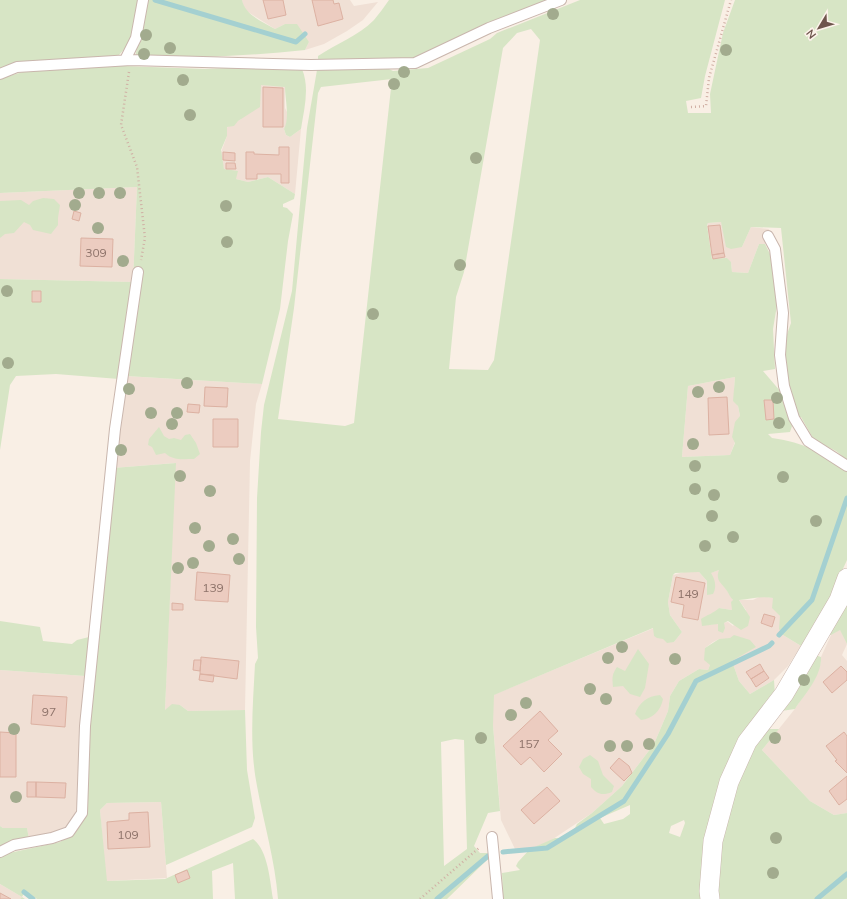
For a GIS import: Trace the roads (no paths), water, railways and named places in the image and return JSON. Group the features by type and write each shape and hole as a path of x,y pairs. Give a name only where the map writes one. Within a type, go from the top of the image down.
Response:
{"street":[{"path":"710,899 709,891 713,841 729,782 747,742 784,694 839,600 847,578"}],"lane":[{"path":"128,60 136,38 143,0"},
{"path":"0,74 17,67 128,60 311,65 415,63 489,28 561,0"},
{"path":"768,236 775,249 783,313 780,355 784,386 794,418 808,441 847,466"},
{"path":"0,852 14,845 52,838 69,832 82,813 85,726 115,429 138,272"},
{"path":"492,838 498,899"}],"waterway":[{"path":"155,0 296,42 305,34"},
{"path":"779,635 812,600 847,498"},
{"path":"503,852 547,848 624,801 668,734 696,681 769,646 772,643"},
{"path":"437,899 488,856"},
{"path":"817,899 847,874"},
{"path":"24,892 33,899"}]}
